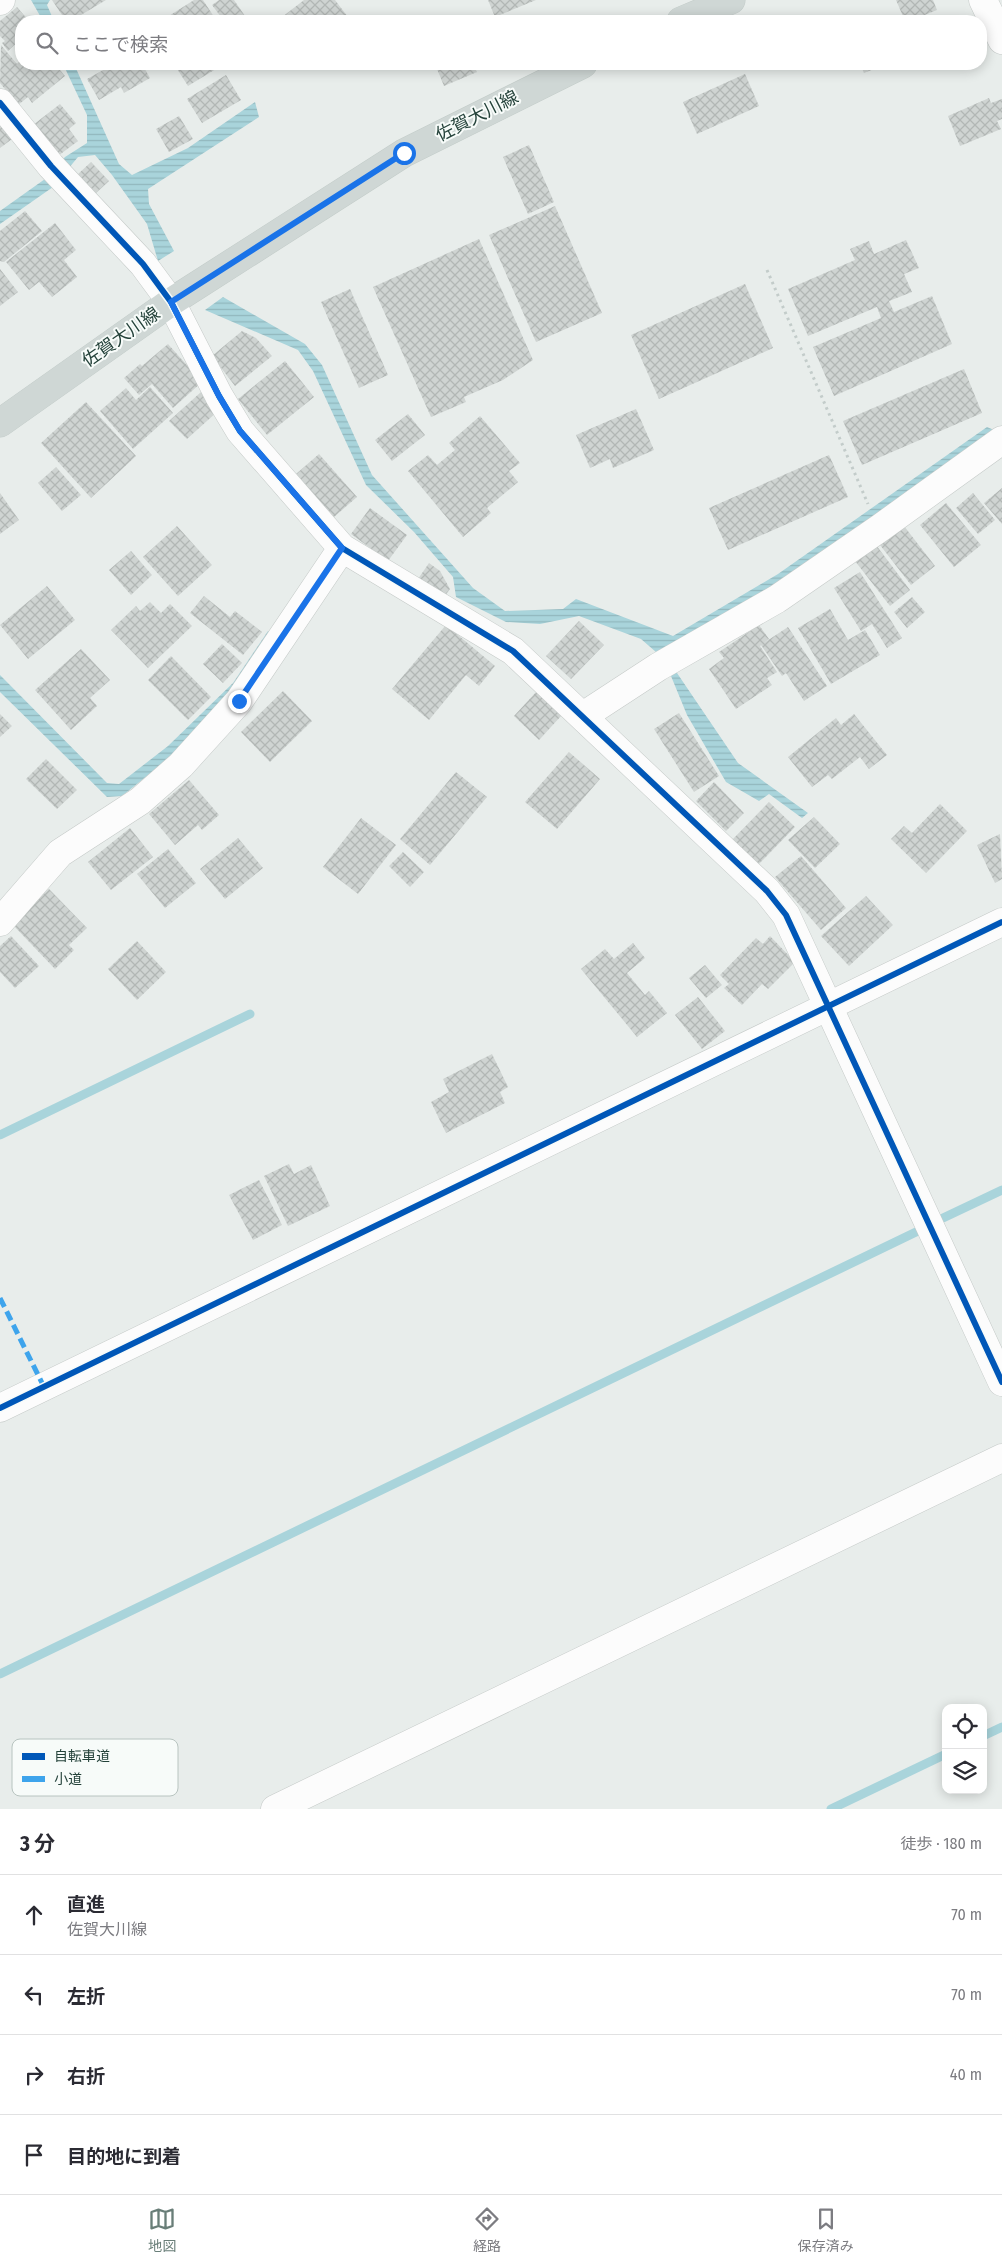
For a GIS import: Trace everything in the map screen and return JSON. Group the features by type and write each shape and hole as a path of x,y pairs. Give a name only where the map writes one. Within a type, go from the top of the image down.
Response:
{"main road":[{"path":"695,15 731,0"},
{"name":"佐賀大川線","path":"0,423 171,302 404,153 571,70"}],"street":[{"path":"983,0 1002,40"},
{"path":"0,103 59,174 143,264 171,302 219,396 240,431 342,548 512,651 767,890 786,915 826,1006 1002,1382"},
{"path":"583,716 669,661 777,599 1002,440"},
{"path":"0,922 60,853 140,801 181,765 239,701 342,548"},
{"path":"0,1408 1002,922"},
{"path":"275,1809 1002,1458"}],"path":[{"path":"767,270 866,500"}],"water":[{"path":"31,0 50,0 47,5 51,15 40,15"},
{"path":"66,70 77,70 119,164 132,175 188,148 255,102 259,117 148,189 149,204 174,251 158,261 147,224 112,175 95,155 78,157 53,187 0,224 0,211 45,179 65,157 87,143 87,115"},
{"path":"223,297 305,344 322,365 372,475 473,588 505,611 563,609 576,599 673,636 778,574 987,427 994,430 781,585 673,646 677,673 738,763 808,813 802,818 769,794 759,801 726,782 687,715 664,659 641,639 579,616 540,624 506,622 456,597 453,577 414,532 366,485 313,371 298,350 205,310"},
{"path":"268,631 272,634 237,686 173,755 122,796 107,797 0,692 0,675 107,783 119,784 168,746 233,683"}],"building":[{"path":"52,0 106,0 81,15 62,15"},
{"path":"194,0 203,0 213,15 170,15"},
{"path":"219,0 234,0 244,15 220,15 212,5"},
{"path":"304,0 335,0 346,15 285,15"},
{"path":"488,0 536,0 500,15 494,15"},
{"path":"896,0 933,0 937,10 925,15 902,15"},
{"path":"17,7 24,15 15,15 15,45 8,51 2,43 5,41 0,36 0,21"},
{"path":"1,45 15,62 15,70 60,70 65,76 32,103 28,97 18,105 0,83"},
{"path":"103,70 145,70 150,78 124,93 121,87 99,100 87,79"},
{"path":"178,70 214,70 188,86"},
{"path":"437,70 476,70 477,72 444,86"},
{"path":"745,74 759,106 697,134 683,102"},
{"path":"226,75 241,100 202,123 187,99"},
{"path":"989,98 991,103 1002,99 1002,119 997,121 1001,129 960,146 948,116"},
{"path":"60,104 76,123 69,129 78,141 58,156 33,125"},
{"path":"179,116 193,139 169,152 156,129"},
{"path":"0,124 12,139 0,148"},
{"path":"529,145 554,202 528,214 503,157"},
{"path":"91,162 109,181 95,194 77,175"},
{"path":"555,206 602,313 536,342 489,235"},
{"path":"25,211 42,231 4,262 0,261 0,231"},
{"path":"55,223 76,250 64,260 77,277 52,297 39,282 29,290 6,262"},
{"path":"479,239 533,360 503,380 464,397 466,402 431,417 373,287"},
{"path":"906,240 919,268 904,274 912,292 889,301 894,312 932,296 952,344 834,396 813,347 881,318 877,307 808,336 788,289 855,260 850,249 869,241 874,254"},
{"path":"0,269 18,292 0,306"},
{"path":"745,284 773,348 659,399 631,335"},
{"path":"350,289 388,375 359,388 321,302"},
{"path":"242,331 256,338 272,356 235,386 212,356"},
{"path":"168,344 202,382 173,408 152,384 139,395 124,378 140,364 142,366"},
{"path":"285,361 314,397 267,435 238,399"},
{"path":"964,369 982,413 862,465 843,421"},
{"path":"150,387 173,413 133,449 100,411 126,388 136,400"},
{"path":"201,392 218,411 187,439 169,421"},
{"path":"86,402 136,456 91,498 41,443"},
{"path":"636,409 654,450 613,468 610,459 590,468 576,435"},
{"path":"408,414 425,435 392,461 375,440"},
{"path":"480,416 520,463 509,471 518,482 487,508 491,513 463,537 408,471 428,455 437,465 455,450 449,443"},
{"path":"319,454 357,497 334,517 296,474"},
{"path":"829,455 848,497 728,550 709,508"},
{"path":"56,467 81,495 62,511 38,483"},
{"path":"1002,488 1002,524 984,503"},
{"path":"0,493 19,520 0,534"},
{"path":"973,493 995,520 978,534 956,508"},
{"path":"946,503 981,545 954,567 920,525"},
{"path":"370,508 407,535 388,561 351,534"},
{"path":"177,526 212,565 178,596 143,557"},
{"path":"904,526 935,566 911,585 880,545"},
{"path":"876,545 910,590 890,606 855,561"},
{"path":"131,551 152,575 131,595 109,570"},
{"path":"429,563 440,571 450,589 444,597 418,579"},
{"path":"860,572 902,638 887,648 872,624 861,631 834,588"},
{"path":"47,586 75,620 28,659 0,625"},
{"path":"204,596 230,617 235,611 262,632 243,655 190,613"},
{"path":"912,597 925,612 907,628 894,612"},
{"path":"150,602 161,613 170,604 192,626 148,668 111,630 136,606 140,611"},
{"path":"830,609 848,640 865,630 880,655 831,684 798,628"},
{"path":"579,621 604,645 571,679 546,656"},
{"path":"446,625 495,666 479,686 466,675 429,720 392,689"},
{"path":"759,625 769,639 760,646 777,672 767,678 772,685 736,709 709,669 724,658 719,652"},
{"path":"788,627 827,686 804,701 786,673 782,676 761,645"},
{"path":"222,644 242,663 223,683 203,664"},
{"path":"81,649 110,680 90,698 97,706 71,730 35,690"},
{"path":"171,656 211,697 188,720 148,680"},
{"path":"283,691 312,721 270,762 241,732"},
{"path":"537,691 562,715 539,740 514,716"},
{"path":"679,713 719,776 694,792 654,729"},
{"path":"0,714 12,726 0,737"},
{"path":"854,714 887,755 869,769 860,757 832,779 828,775 812,787 788,757 836,718 841,725"},
{"path":"569,752 600,779 557,829 525,802"},
{"path":"46,759 77,790 57,809 26,779"},
{"path":"456,772 487,797 430,865 400,839"},
{"path":"189,780 219,815 202,830 198,825 175,845 149,814"},
{"path":"714,782 744,813 726,831 696,801"},
{"path":"769,802 795,827 758,865 732,840"},
{"path":"940,804 967,831 926,873 891,839 904,826 912,833"},
{"path":"814,817 840,844 815,868 788,840"},
{"path":"361,818 396,845 358,894 323,867"},
{"path":"130,828 153,857 111,890 88,862"},
{"path":"1000,834 1002,879 995,883 977,845"},
{"path":"238,838 263,868 225,899 200,869"},
{"path":"168,849 196,883 165,908 137,874"},
{"path":"403,852 424,872 410,887 389,866"},
{"path":"801,856 846,908 821,930 775,877"},
{"path":"49,889 87,928 69,945 74,950 55,969 12,924"},
{"path":"866,896 893,925 849,966 821,936"},
{"path":"11,936 39,966 15,988 0,972 0,946"},
{"path":"770,936 795,962 768,989 762,984 742,1005 724,988 729,984 720,975 756,938 763,944"},
{"path":"137,941 166,972 137,1000 108,969"},
{"path":"633,943 645,958 627,973 645,995 649,991 667,1013 637,1037 581,969 605,949 614,959"},
{"path":"705,965 722,985 706,998 689,978"},
{"path":"698,997 725,1031 702,1049 675,1015"},
{"path":"492,1054 508,1087 500,1092 505,1103 446,1133 431,1102 449,1092 443,1079"},
{"path":"289,1164 294,1174 311,1165 330,1206 288,1226 264,1176"},
{"path":"259,1180 282,1225 253,1240 229,1195"}],"waterway":[{"path":"0,1135 250,1014"},
{"path":"943,1218 1002,1190"},
{"path":"0,1674 916,1232"},
{"path":"987,1734 1002,1727"},
{"path":"831,1809 942,1756"}],"marked path":[{"path":"0,1298 44,1387"}],"cycle path":[{"path":"0,103 51,166 143,264 171,302 219,396 240,431 342,548 513,651 767,891 786,915 1002,1382"},
{"path":"0,1408 1002,922"}],"route":[{"path":"239,701 342,548 240,431 219,396 171,302 404,153"}]}
